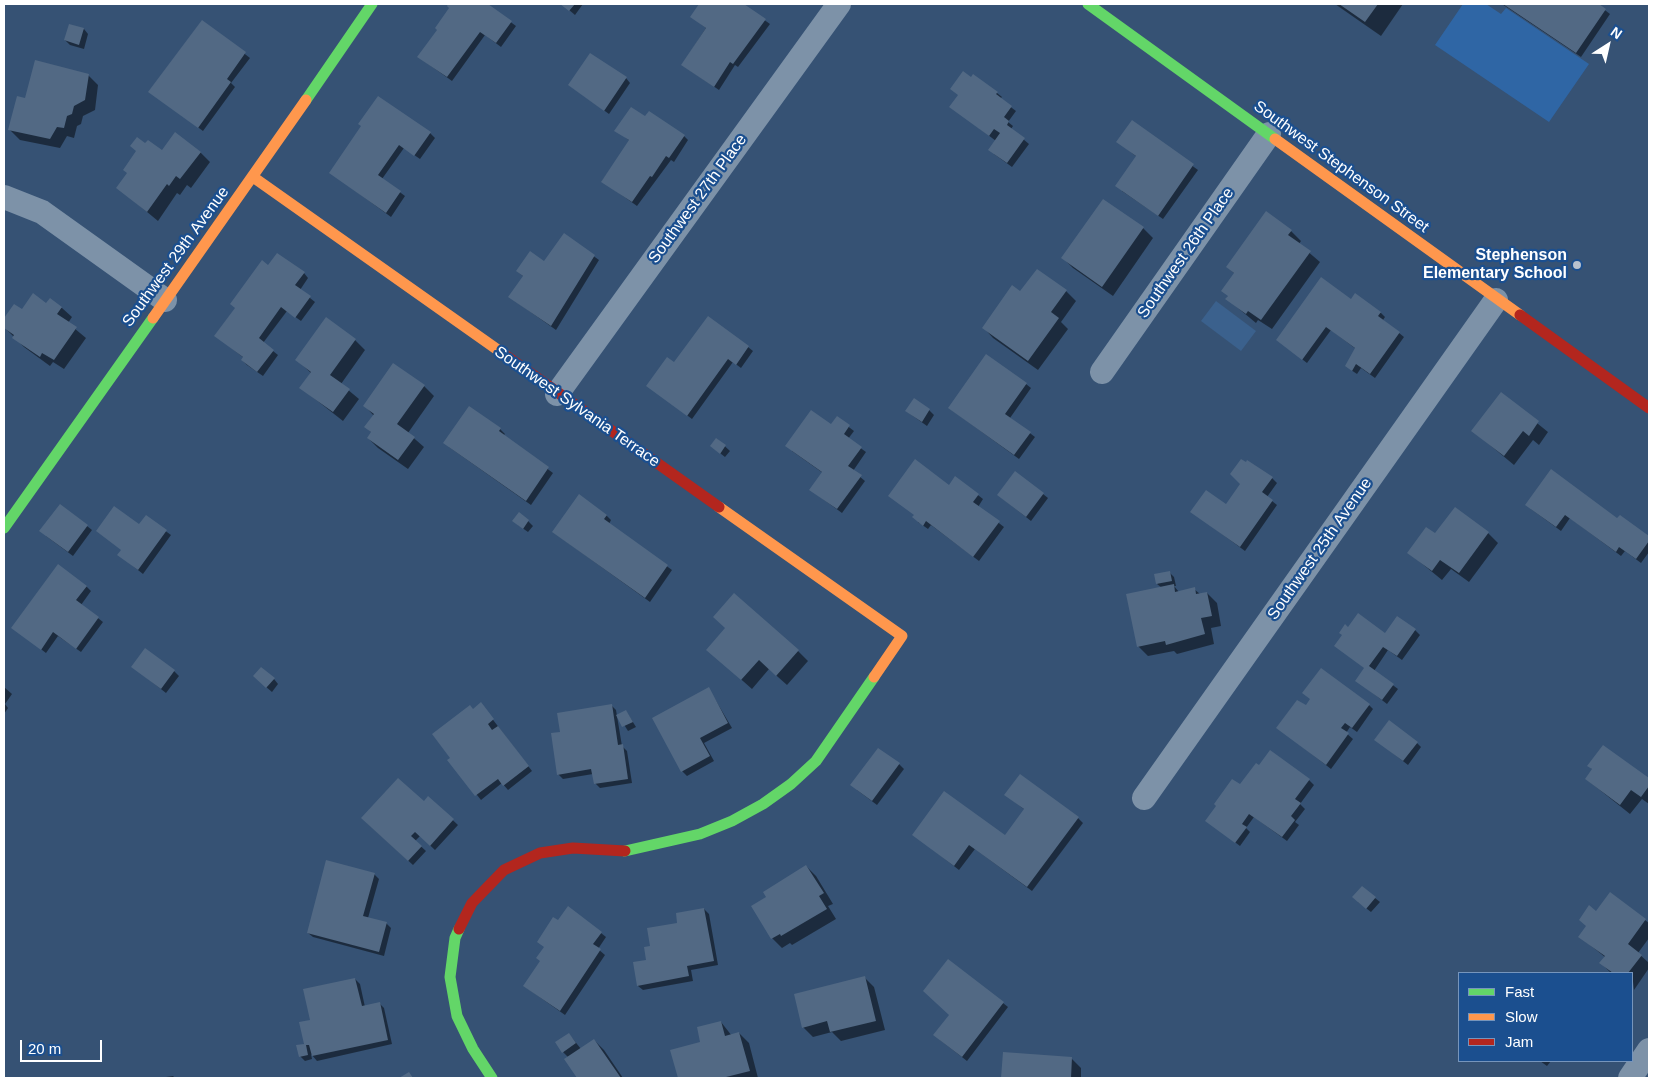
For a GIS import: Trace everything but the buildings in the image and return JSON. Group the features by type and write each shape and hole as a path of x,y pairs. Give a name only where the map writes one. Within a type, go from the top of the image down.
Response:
{"street":[{"name":"Southwest 29th Avenue","path":"4,528 254,177 372,4"},
{"name":"Southwest 27th Place","path":"557,394 840,4"},
{"name":"Southwest Stephenson Street","path":"1088,4 1496,300 1649,408"},
{"name":"Southwest 26th Place","path":"1102,372 1269,134"},
{"name":"Southwest Sylvania Terrace","path":"254,177 557,394 902,636 816,761 791,784 763,804 732,821 700,834 667,842 619,852 573,848 540,853 504,870 472,903 455,938 450,977 456,1016 473,1049 492,1078"},
{"path":"4,197 42,212 165,300"},
{"name":"Southwest 25th Avenue","path":"1144,798 1496,300"},
{"path":"1630,1078 1649,1050"}],"shaded area":[{"path":"1463,4 1486,4 1501,14 1506,8 1589,64 1549,122 1435,45"},
{"path":"1216,301 1256,331 1241,351 1201,321"}],"traffic: fast":[{"path":"306,100 372,4"},
{"path":"1088,4 1275,139"},
{"path":"4,528 153,318"},
{"path":"625,851 700,834 732,821 763,804 791,784 816,761 874,677"},
{"path":"459,929 455,938 450,977 457,1016 473,1049 492,1078"}],"traffic: slow":[{"path":"153,318 306,100"},
{"path":"1275,139 1520,315"},
{"path":"253,177 505,355"},
{"path":"719,507 902,636 874,677"}],"traffic: jam":[{"path":"1520,315 1649,408"},
{"path":"505,355 719,507"},
{"path":"459,929 472,903 504,870 540,853 573,848 625,851"}],"place":[{"name":"Stephenson Elementary School","path":"1577,265"}]}
